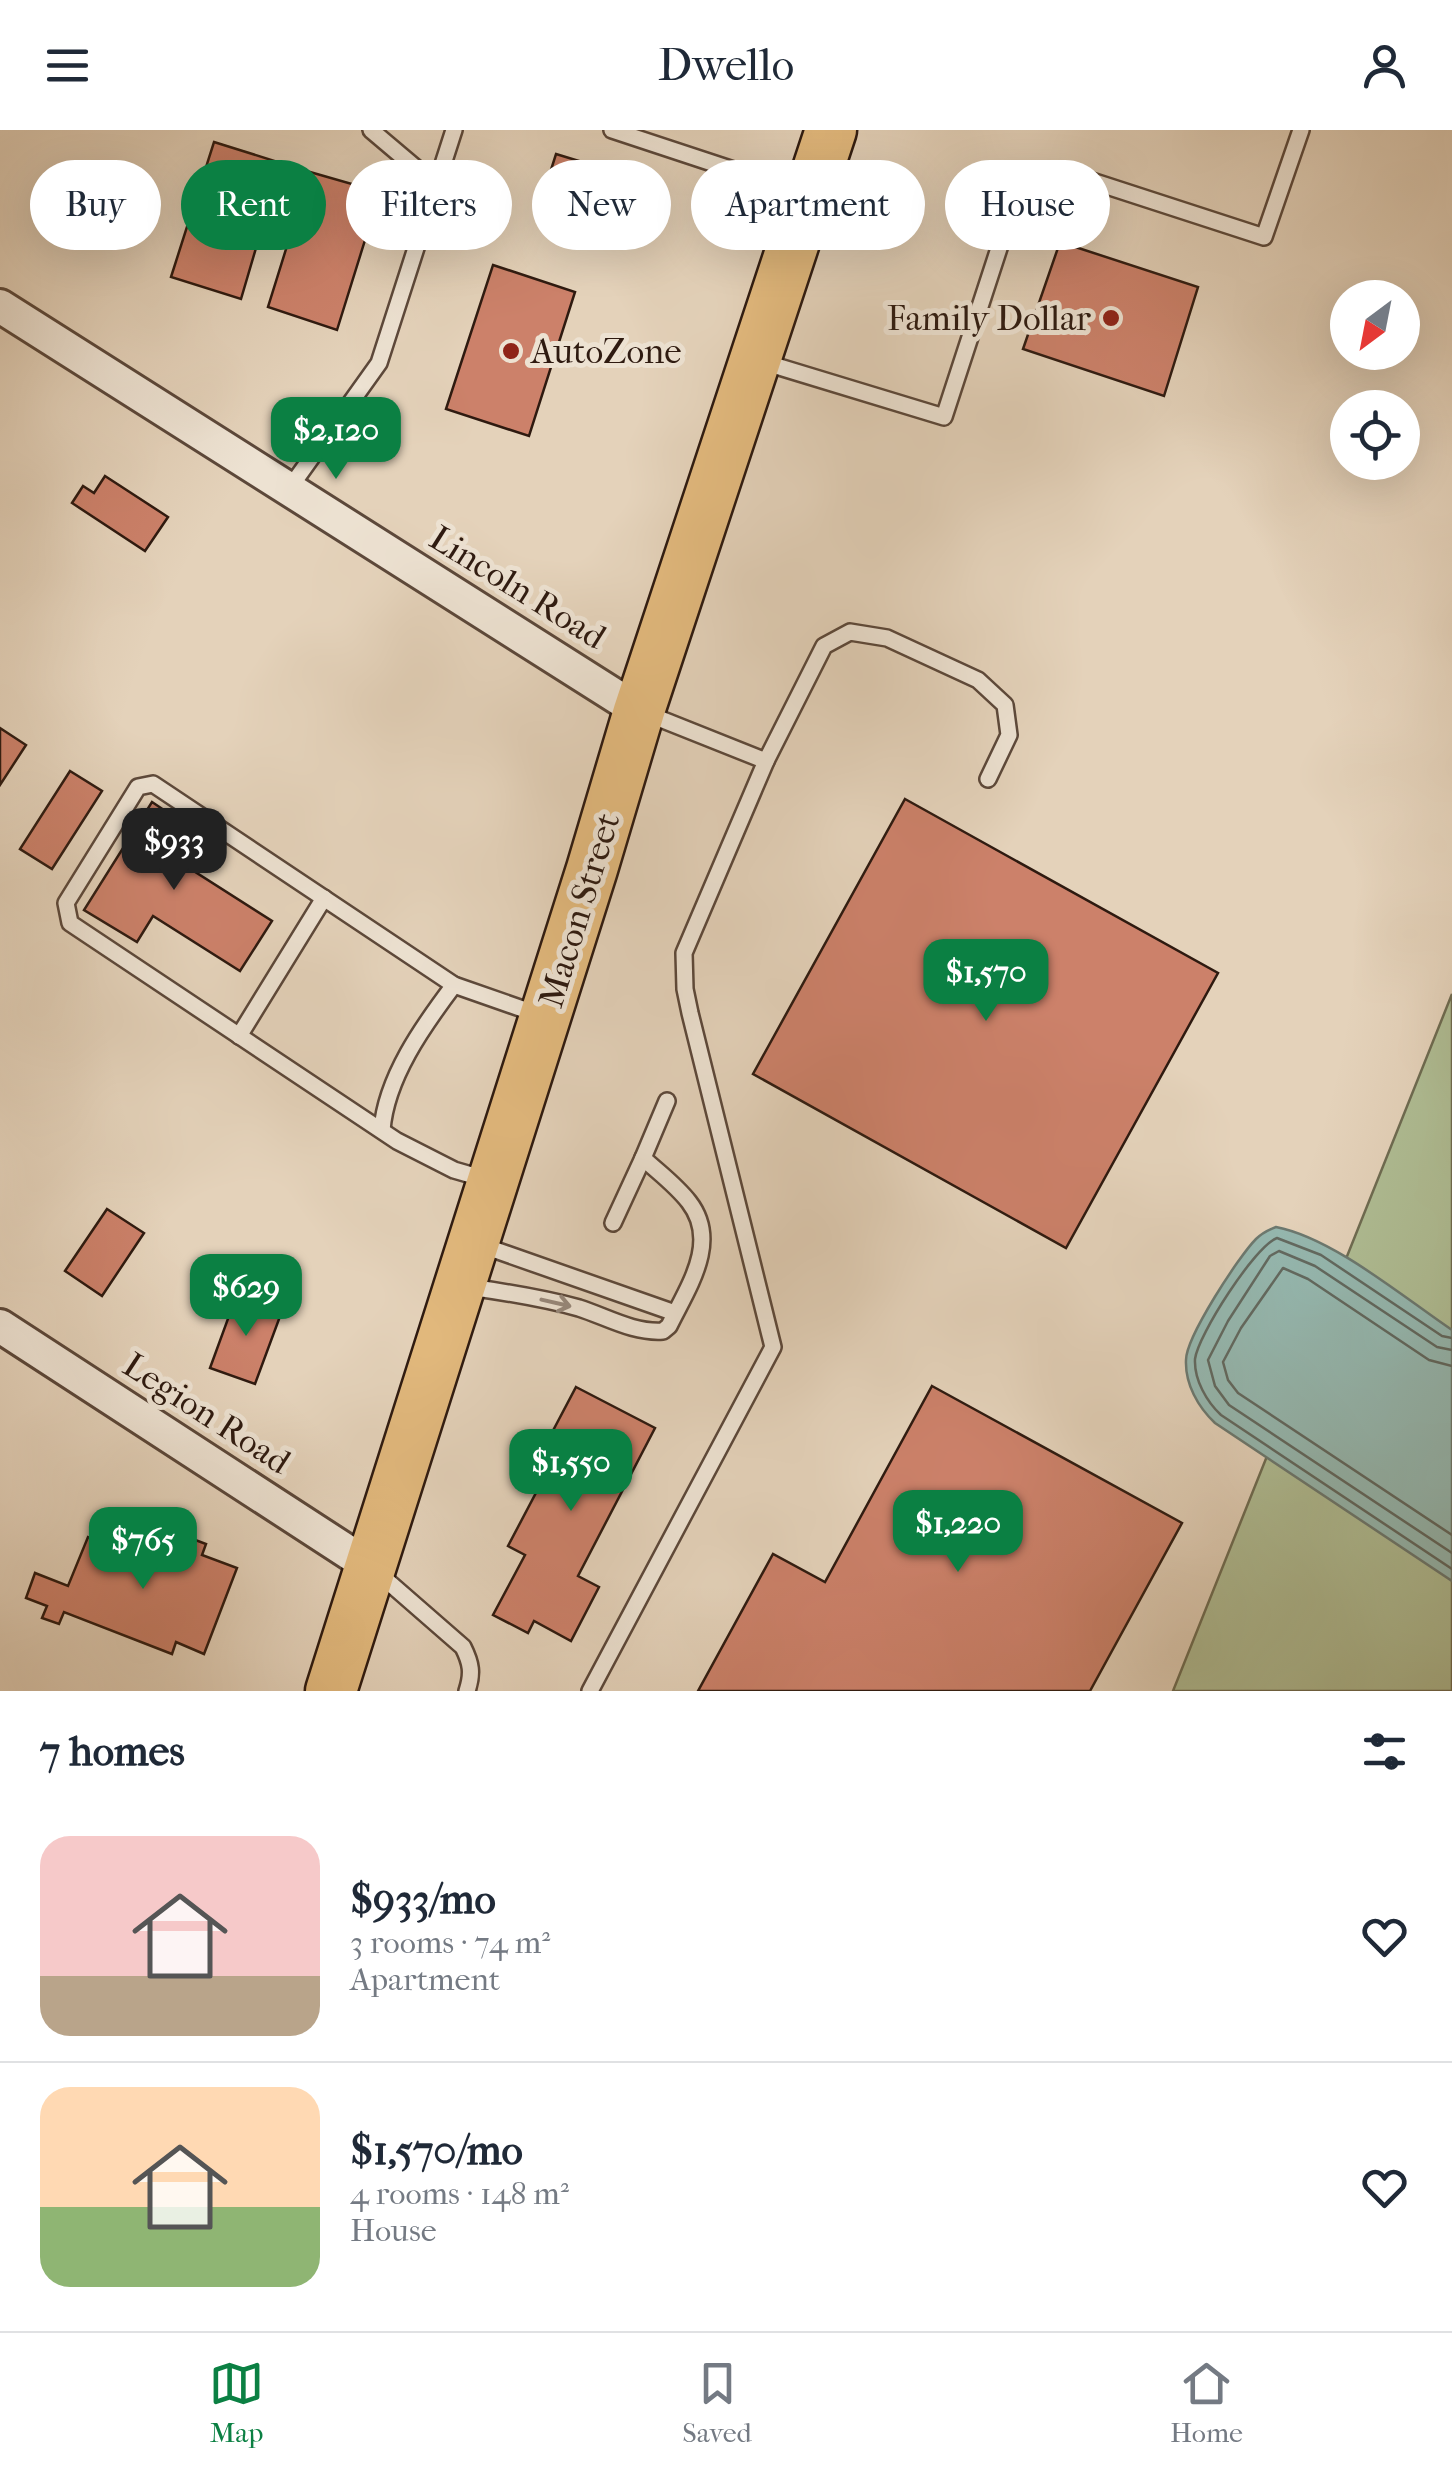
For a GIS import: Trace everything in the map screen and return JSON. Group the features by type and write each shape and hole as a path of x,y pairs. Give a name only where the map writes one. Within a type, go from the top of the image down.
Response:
{"main road":[{"name":"Macon Street","path":"821,160 831,130"},
{"name":"Macon Street","path":"331,1691 639,711 792,250"}],"street":[{"name":"Lincoln Road","path":"0,306 639,711"},
{"name":"Legion Road","path":"0,1326 371,1568"}],"lane":[{"path":"371,130 407,160"},
{"path":"444,160 454,130"},
{"path":"612,130 703,160"},
{"path":"755,359 944,417 1018,190 1036,171 1064,172 1264,237 1300,130"},
{"path":"289,489 379,364 415,250"},
{"path":"590,1691 773,1347 690,1013 684,953 766,761 824,646 850,632 887,638 978,680 1005,705 1008,736 988,779"},
{"path":"639,711 766,761"},
{"path":"493,1182 454,1170 382,1130 70,923 66,903 138,787 153,784 454,985 546,1016"},
{"path":"239,1036 324,898"},
{"path":"382,1130 393,1085 433,1013 454,985"},
{"path":"613,1223 667,1101"},
{"path":"467,1264 641,1330 663,1332 702,1254 702,1234 690,1202 643,1158"},
{"path":"467,1264 675,1314"},
{"path":"371,1568 463,1646 471,1662 466,1691"}],"green space":[{"path":"1452,994 1452,1691 1173,1691"}],"water":[{"path":"1276,1227 1298,1233 1344,1256 1452,1330 1452,1581 1215,1423 1194,1395 1186,1360 1195,1334 1248,1248"}],"building":[{"path":"214,142 271,160 208,160"},
{"path":"556,154 576,160 554,160"},
{"path":"326,177 346,182 346,250 362,250 337,330 268,307 286,250 326,250"},
{"path":"181,246 181,250 255,250 241,299 171,277"},
{"name":"Family Dollar","path":"1057,250 1085,250 1198,287 1164,396 1023,349"},
{"name":"AutoZone","path":"493,265 575,292 529,436 446,409"},
{"path":"105,476 168,517 145,551 72,503 83,486 94,493"},
{"path":"0,728 26,745 0,785"},
{"path":"70,771 102,791 52,869 20,849"},
{"path":"905,799 1218,973 1066,1248 753,1074"},
{"path":"152,802 204,837 186,866 272,921 240,971 153,916 137,942 84,910"},
{"path":"107,1209 144,1233 102,1296 65,1271"},
{"path":"237,1294 282,1311 255,1384 210,1368"},
{"path":"932,1386 1182,1523 1090,1691 698,1691 773,1554 825,1582"},
{"path":"576,1387 655,1428 578,1576 599,1587 571,1641 534,1621 528,1633 493,1615 525,1555 508,1546 559,1449 547,1442"},
{"path":"161,1527 206,1544 202,1555 237,1568 204,1654 176,1642 172,1654 64,1612 59,1624 42,1618 47,1606 26,1598 35,1573 68,1586 88,1537 148,1560"}],"place":[{"name":"Family Dollar","path":"1111,318"},
{"name":"AutoZone","path":"511,351"}]}
